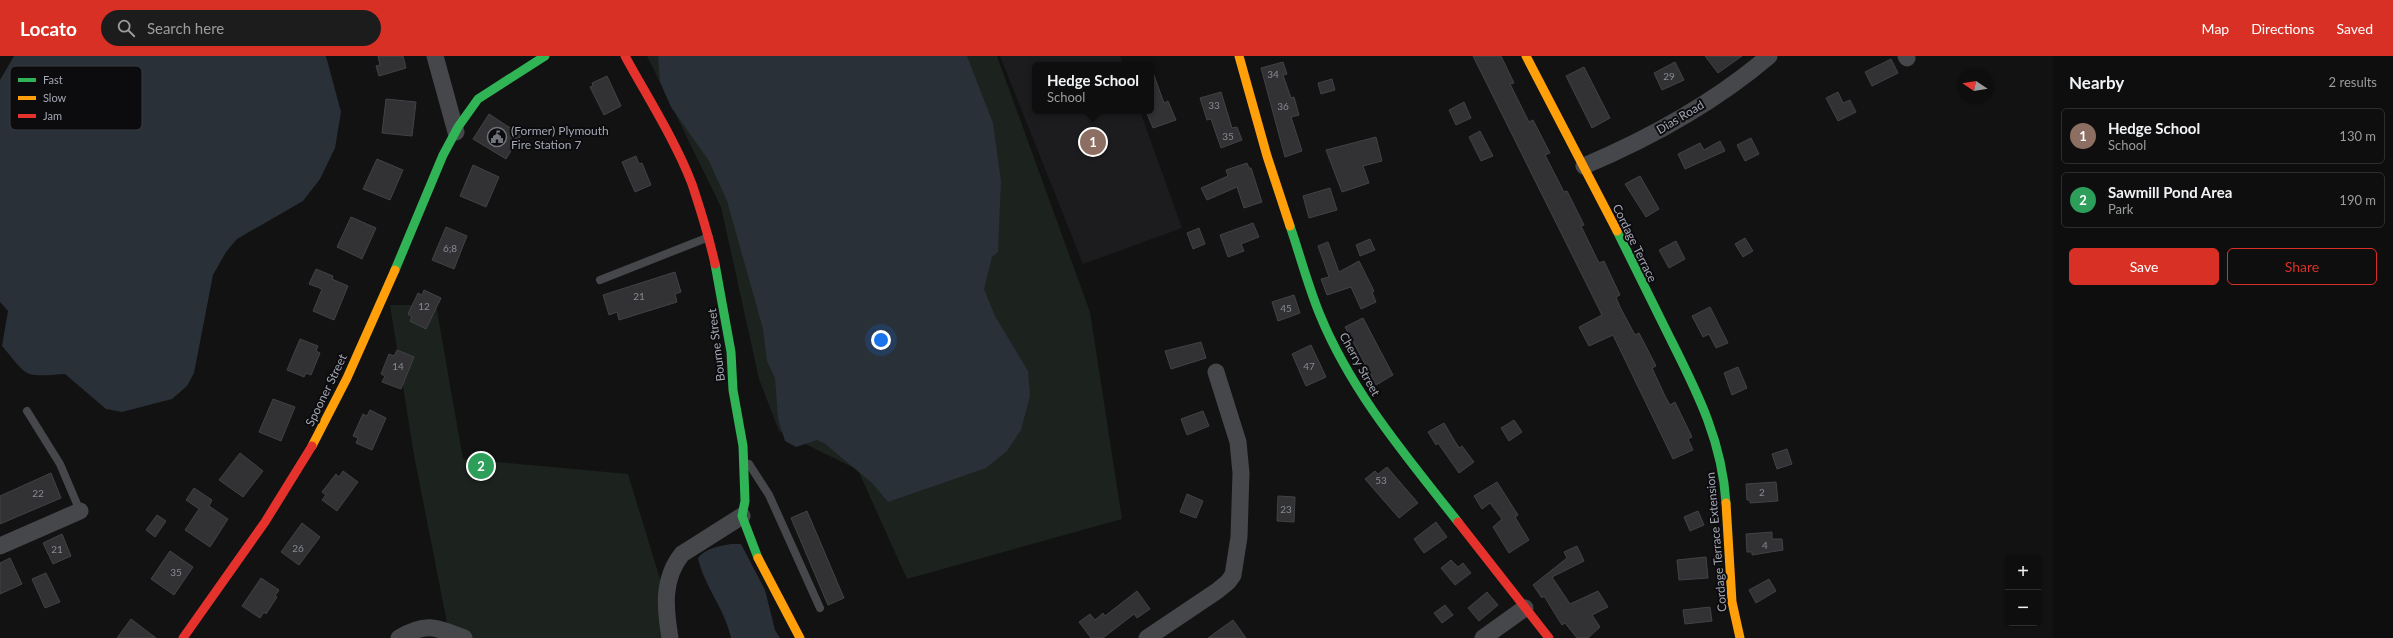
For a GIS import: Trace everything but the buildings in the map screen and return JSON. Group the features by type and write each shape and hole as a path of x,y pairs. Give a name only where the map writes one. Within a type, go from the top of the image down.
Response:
{"street":[{"path":"435,56 456,132"},
{"name":"Spooner Street","path":"183,638 250,543 310,450 358,351 443,155 456,132 478,99 544,56"},
{"name":"Bourne Street","path":"625,56 668,135 688,176 709,237 721,289 731,352 733,390 744,459 745,501 742,516 754,550 800,638"},
{"name":"Cherry Street","path":"1238,56 1267,156 1294,237 1320,314 1338,353 1378,420 1549,638"},
{"name":"Cordage Terrace","path":"1526,56 1584,166 1695,387 1711,426 1716,444"},
{"name":"Dias Road","path":"1584,166 1623,150 1680,119 1744,77 1769,56"},
{"path":"1147,638 1217,591 1228,582 1233,575 1239,537 1241,473 1238,442 1216,372"},
{"name":"Cordage Terrace Extension","path":"1716,444 1725,492 1732,602 1740,638"},
{"path":"0,546 80,511"},
{"path":"670,638 665,606 668,579 675,563 682,554 742,516"},
{"path":"1483,638 1525,608"},
{"path":"399,638 419,627 439,628 464,638"}],"lane":[{"path":"600,280 709,237"},
{"path":"27,411 60,464 80,511"},
{"path":"744,459 759,476 769,495 820,608"}],"shaded area":[{"path":"14,56 326,56 341,112 335,148 320,179 303,201 237,239 226,252 213,275 194,373 187,386 172,399 122,412 106,409 65,374 34,375 23,370 2,346 8,311 0,302 0,80"},
{"path":"647,56 997,56 1090,312 1122,519 907,579 858,470 779,431 759,379 721,207"},
{"path":"658,56 967,56 993,123 1001,181 998,252 992,257 984,289 995,316 1028,371 1030,396 1021,430 1007,451 986,468 888,502 872,483 824,443 817,440 796,447 785,441 778,419 775,378 767,361 763,329 727,201 709,161 671,107 660,82"},
{"path":"1000,56 1120,56 1122,62 1032,62 1032,114 1141,114 1182,228 1083,264"},
{"path":"390,305 436,305 463,459 628,474 678,638 450,638 414,455"},
{"path":"731,544 741,544 765,590 775,630 780,638 731,638 724,617 705,578 698,558 709,550"}],"traffic: fast":[{"path":"395,270 443,155 458,127 478,99 545,56"},
{"path":"1290,226 1320,315 1333,344 1348,371 1364,398 1400,449 1458,522"},
{"path":"1617,231 1698,395 1719,457 1724,480 1726,503"},
{"path":"715,264 731,352 733,390 743,446 745,501 742,516 758,558"}],"traffic: slow":[{"path":"1239,56 1267,156 1290,226"},
{"path":"1526,56 1617,231"},
{"path":"312,446 347,378 395,270"},
{"path":"1726,503 1732,602 1740,638"},
{"path":"758,558 800,638"}],"traffic: jam":[{"path":"625,56 678,151 692,184 702,214 715,264"},
{"path":"183,638 265,522 312,446"},
{"path":"1458,522 1549,638"}],"place":[{"name":"(Former) Plymouth Fire Station 7","path":"497,137"},
{"name":"Hedge School","path":"1093,142"},
{"name":"Sawmill Pond Area","path":"481,466"}]}
